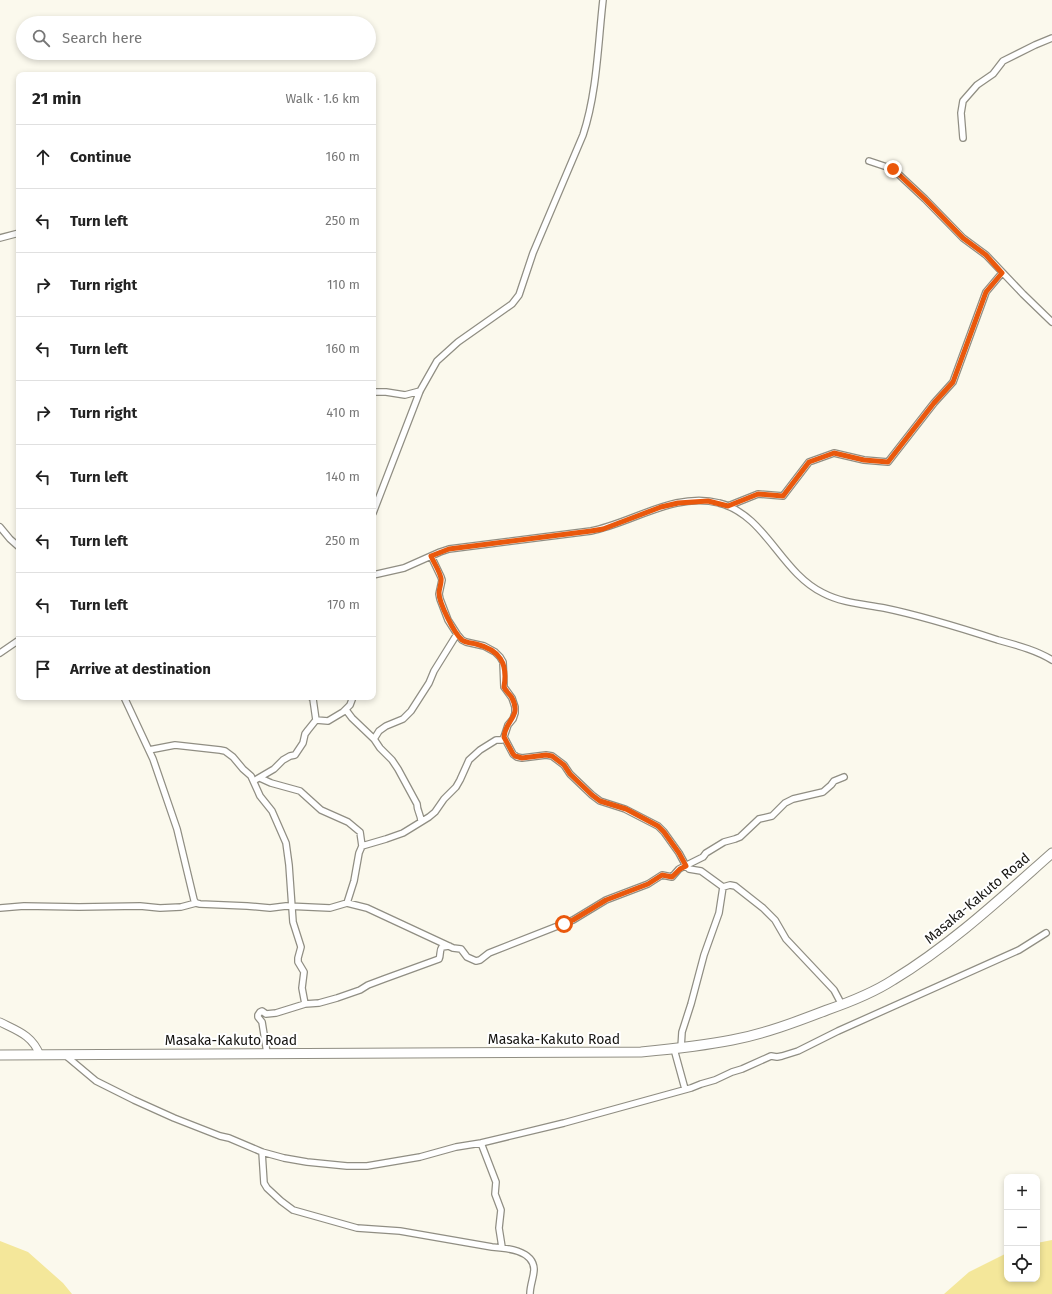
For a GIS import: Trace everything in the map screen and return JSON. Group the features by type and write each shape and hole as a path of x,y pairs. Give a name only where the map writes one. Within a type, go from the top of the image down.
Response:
{"highway":[{"name":"Masaka-Kakuto Road","path":"0,1055 641,1052 678,1049 733,1040 775,1029 842,1005 893,981 975,922 1052,853"}],"street":[{"path":"376,505 420,391 437,361 458,342 512,304 519,295 533,252 587,123 593,91 603,0"},
{"path":"963,138 961,113 963,101 977,85 993,74 1003,61 1052,38"},
{"path":"869,161 893,169 963,238 986,255 1002,273 1052,322"},
{"path":"0,238 16,234"},
{"path":"728,506 758,494 783,496 809,462 834,453 864,460 888,462 934,403 953,382 986,292 1002,273"},
{"path":"376,392 405,395 420,391"},
{"path":"376,574 404,568 440,552 456,548 603,529 661,507 678,503 708,501 738,510 748,518 769,540 791,568 802,579 822,593 847,602 885,608 954,626 1026,649 1052,660"},
{"path":"0,527 16,544"},
{"path":"362,846 403,833 435,812 456,787 469,760 480,750 496,740 502,740 508,725 516,713 516,708 511,696 504,687 503,662 500,656 484,646 462,640 448,620 439,594 442,580 431,556"},
{"path":"374,739 379,731 403,718 411,711 457,634"},
{"path":"0,653 16,642"},
{"path":"125,700 149,750 176,829 196,903"},
{"path":"253,780 260,778 274,769 283,760 290,756 296,755 303,743 305,734 316,720 313,700"},
{"path":"316,720 328,721 346,710 352,700"},
{"path":"346,710 392,760 414,796 421,821"},
{"path":"504,737 515,756 522,758 546,755 552,756 564,765 570,774 600,801 626,809 658,826 679,853 686,866 690,869 701,871 723,887"},
{"path":"149,750 175,745 225,751 236,759 243,769 251,776 260,796 272,810 286,843 290,865 293,922 301,947 298,962 304,972 302,988 306,1004"},
{"path":"0,908 24,906 140,906 160,908 181,907 196,903 270,908 292,906 330,908 347,903 367,908 450,946 461,949 463,954 476,961 480,960 489,953 573,920 606,900 648,884 662,875 672,877 680,869 703,857 706,853 724,842 740,837 759,819 772,816 785,803 793,799 823,792 834,780 844,776"},
{"path":"260,778 271,783 300,790 321,810 348,822 360,832 362,846 347,903"},
{"path":"723,887 730,885 735,886 763,908 775,920 786,938 834,990 842,1005"},
{"path":"686,1089 678,1049 704,955 719,913 723,887"},
{"path":"64,1054 96,1081 174,1118 220,1136 229,1138 262,1152 284,1158 358,1167 420,1157 456,1147 481,1144 564,1123 715,1080 771,1056 782,1056 798,1050 1019,950 1046,934"},
{"path":"267,1054 262,1022 258,1017 259,1013 262,1011 266,1014 276,1013 306,1004 319,1003 337,998 436,960 440,957 440,950 442,947 450,946"},
{"path":"0,1022 30,1039 37,1046 40,1055"},
{"path":"481,1144 496,1182 495,1194 501,1210 499,1228 502,1247"},
{"path":"262,1152 264,1183 267,1188 293,1210 358,1228 400,1231 492,1247 502,1247 520,1252 530,1258 534,1266 530,1294"}],"shaded area":[{"path":"1052,1240 1052,1294 944,1294 969,1272 1004,1254 1004,1282 1040,1282 1040,1242"},
{"path":"0,1241 28,1252 63,1283 72,1294 0,1294"}],"route":[{"path":"564,924 606,900 648,884 662,875 672,877 680,869 686,866 679,853 658,826 626,809 600,801 570,774 564,765 552,756 546,755 522,758 513,754 504,737 504,733 516,713 516,708 511,696 504,687 503,662 500,656 495,652 484,646 466,642 457,634 448,620 440,599 439,594 442,580 431,556 449,549 603,529 661,507 678,503 708,501 728,506 758,494 783,496 809,462 834,453 864,460 888,462 934,403 953,382 967,346 974,321 986,292 1002,273 986,255 963,238 893,169"}]}
